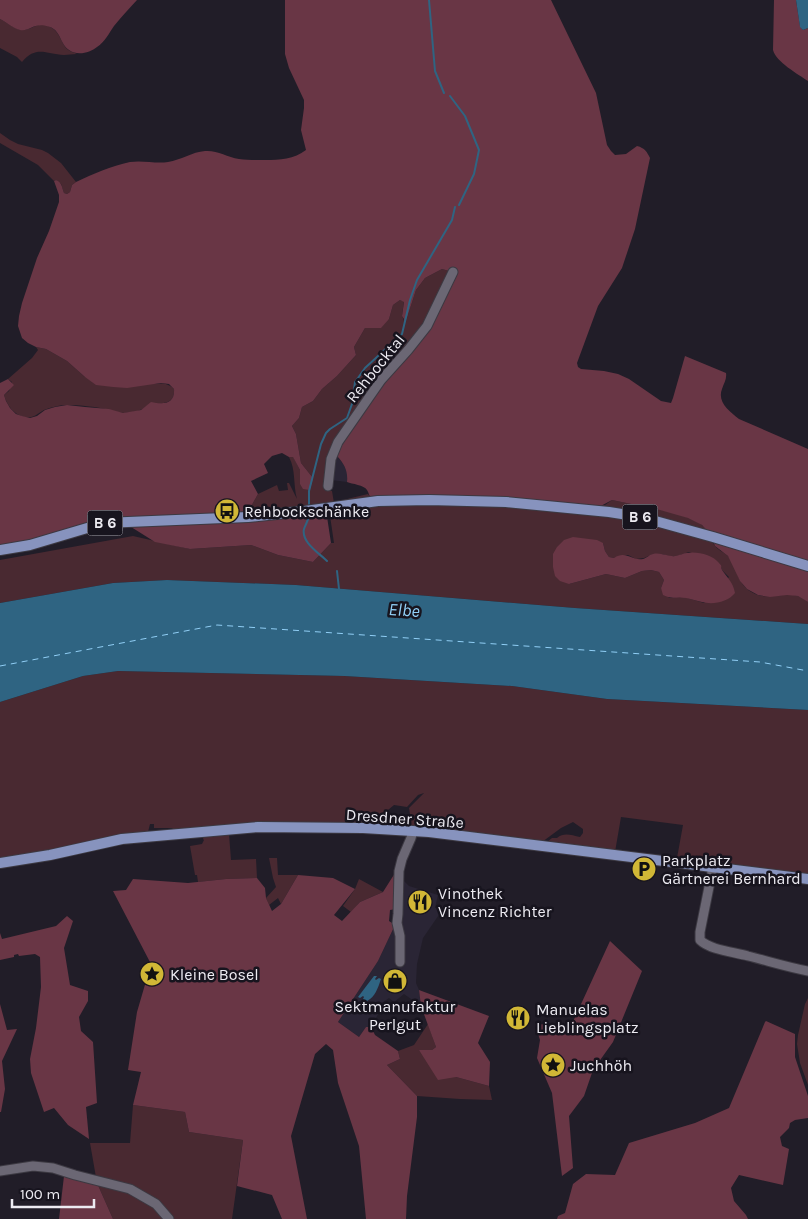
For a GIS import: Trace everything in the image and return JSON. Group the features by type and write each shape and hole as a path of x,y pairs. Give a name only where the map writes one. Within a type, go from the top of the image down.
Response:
{"main road":[{"name":"B 6","path":"0,550 30,545 104,523 248,517 378,501 422,500 506,502 609,512 650,519 808,566"},
{"name":"Dresdner Straße","path":"0,862 50,855 122,839 258,828 363,828 413,831 808,879"}],"street":[{"name":"Rehbocktal","path":"328,486 331,458 338,442 380,380 424,331 453,272"},
{"path":"400,962 400,936 397,923 399,871 413,831"},
{"path":"713,867 700,932 702,943 715,948 808,971"},
{"path":"0,1172 34,1166 53,1168 130,1189 156,1204 169,1219"}],"shaded area":[{"path":"0,0 137,0 100,45 91,51 80,53 72,52 66,47 56,31 50,27 40,25 27,30 20,30 0,19"},
{"path":"285,0 551,0 596,93 607,145 615,155 626,154 637,146 645,150 650,158 635,229 622,268 598,306 577,363 578,367 618,374 629,379 661,401 671,403 685,356 726,373 721,398 731,413 739,419 808,449 808,602 798,596 770,597 758,595 747,589 740,581 728,556 715,546 710,534 702,525 688,518 660,510 612,500 597,508 371,498 365,488 347,482 345,468 337,456 339,447 382,382 406,359 430,327 449,271 442,269 425,278 416,290 405,324 402,316 404,302 400,300 393,305 389,319 381,328 365,328 354,347 356,355 322,389 313,401 302,407 299,418 292,426 296,434 301,463 313,478 310,490 303,489 300,484 300,470 293,457 282,453 272,456 264,464 268,473 251,481 258,494 248,512 257,514 326,510 331,543 313,562 278,555 251,545 190,549 155,542 112,515 38,539 0,545 0,383 8,379 14,385 4,395 6,401 16,414 30,418 37,416 45,410 67,405 109,409 123,413 141,410 151,402 168,402 173,398 174,394 174,389 169,384 161,383 127,388 96,385 67,361 46,349 28,343 22,338 18,326 22,303 59,202 59,195 54,181 60,182 64,193 67,194 76,182 109,168 130,162 168,162 205,151 253,160 277,160 301,154 306,150 301,130 304,100 289,68 285,54"},
{"path":"774,0 796,0 800,26 803,30 808,28 808,81 778,59 773,50"},
{"path":"0,19 21,30 39,25 52,28 57,32 66,48 77,54 64,55 37,52 22,62 17,57 0,48"},
{"path":"0,133 18,144 42,150 61,163 76,182 72,185 70,192 64,193 61,184 56,180 54,181 38,165 0,143"},
{"path":"442,269 449,271 430,327 424,337 394,370 345,436 334,461 330,491 332,491 334,503 368,494 371,498 605,505 612,500 673,513 696,521 703,526 715,546 730,558 743,585 753,593 766,596 799,596 808,602 808,624 575,608 296,585 167,580 113,583 0,603 0,560 133,536 190,549 251,545 278,555 313,562 331,543 334,543 329,509 257,514 248,512 258,494 277,485 279,491 288,490 287,483 289,483 297,499 293,467 289,457 293,456 300,470 300,484 313,478 301,463 296,434 292,426 299,418 302,407 313,401 322,389 356,355 354,347 365,328 389,319 393,305 400,300 404,301 402,315 405,324 416,290 425,278","holes":["603,543 609,557 614,558 628,555 636,559 653,554 677,556 689,552 720,564 722,570 729,577 704,603 684,597 669,598 661,588 664,580 659,572 651,570 642,571 625,578 606,574 569,584"]},
{"path":"36,347 46,349 67,361 85,377 165,384 174,389 174,394 170,401 148,405 141,410 132,412 123,413 95,407 64,405 47,409 32,417 24,417 11,409 4,395 9,391 12,382 8,379 32,358 38,350"},
{"path":"337,456 348,471 347,482 331,480 334,461"},
{"path":"573,537 597,540 603,543 609,557 614,558 622,555 643,559 656,554 676,556 685,553 704,554 713,558 721,565 722,570 732,583 735,593 724,601 715,603 669,597 663,595 661,588 664,580 659,572 651,570 642,571 625,578 606,574 569,584 560,581 555,576 553,554 564,540"},
{"path":"118,671 344,676 512,686 607,699 808,710 808,875 677,858 683,825 621,817 615,852 547,842 552,838 565,835 580,837 583,829 573,822 542,842 412,827 409,808 424,793 418,795 407,807 394,805 388,810 384,824 351,823 174,830 172,828 154,828 154,824 150,824 148,832 0,858 0,702 83,676"},
{"path":"229,834 231,860 256,859 257,878 198,882 190,846 202,844 204,836"},
{"path":"269,858 277,858 278,875 298,875 281,904 278,898 269,905 266,898 276,887"},
{"path":"395,873 396,909 390,910 389,921 395,925 378,961 338,1022 359,1037 366,1027 371,1027 375,1035 398,1051 400,1059 387,1065 417,1096 417,1117 406,1219 366,1219 359,1146 338,1083 333,1050 326,1044 315,1054 291,1136 307,1219 282,1219 272,1195 237,1186 243,1140 189,1132 185,1112 133,1105 141,1072 128,1070 137,1012 151,964 113,891 126,890 133,879 188,883 257,878 265,888 266,898 272,911 281,904 298,875 333,878 355,889 334,915 342,921 360,902 383,892"},
{"path":"399,876 409,886 438,895 435,908 445,906 423,938 417,964 416,983 421,1006 404,994 394,1002 389,998 380,1004 382,1007 371,1027 366,1027 359,1037 338,1022 378,961 395,925"},
{"path":"359,879 383,892 360,902 351,912 343,906 355,889"},
{"path":"67,916 73,921 64,948 70,985 88,991 88,1001 79,1017 81,1031 93,1042 97,1103 86,1107 89,1139 68,1125 54,1108 44,1112 31,1073 30,1059 41,987 40,957 35,954 19,956 18,954 14,955 14,957 0,960 0,933 2,939 56,926"},
{"path":"610,941 642,971 613,1042 593,1070 584,1096 569,1116 573,1168 562,1176 552,1093 537,1058 540,1040 535,1024 571,1026"},
{"path":"419,990 489,1016 478,1043 490,1062 489,1086 456,1077 438,1080 419,1050 432,1050 436,1047 421,1006"},
{"path":"808,998 808,1085 800,1063 797,1044 805,1004"},
{"path":"0,1004 7,1030 17,1029 2,1061 5,1089 1,1112 0,1112"},
{"path":"766,1021 795,1034 795,1057 808,1096 808,1118 795,1120 790,1123 789,1128 780,1137 782,1146 789,1149 783,1185 739,1175 731,1188 734,1201 748,1219 557,1219 558,1216 565,1213 573,1184 586,1174 615,1175 629,1143 695,1123 729,1108"},
{"path":"428,1024 436,1047 432,1050 419,1050 456,1077 489,1086 492,1100 417,1096 387,1065 400,1059 398,1051 414,1045"},
{"path":"133,1105 185,1112 189,1132 243,1140 232,1219 113,1219 97,1183 90,1143 130,1143"},
{"path":"64,1176 97,1183 113,1219 59,1219"}],"water":[{"path":"796,0 808,0 808,28 803,30 800,27"},
{"name":"Elbe","path":"167,580 296,585 575,608 808,624 808,710 607,699 512,686 344,676 118,671 83,676 0,702 0,603 113,583"},
{"path":"374,976 377,976 376,980 381,979 374,995 367,1001 363,999 363,996 358,997"}],"waterway":[{"path":"429,0 435,71 444,93"},
{"path":"450,96 465,116 479,150 474,174 459,205"},
{"path":"309,506 309,491 321,444 326,433 347,418 352,404 355,382 365,368 402,334 417,280 452,220 455,207"},
{"path":"309,514 304,529 305,538 311,547 327,561"},
{"path":"337,571 339,589"}],"ferry route":[{"path":"0,666 217,625 760,662 808,671"}],"place":[{"name":"Rehbockschänke","path":"227,511"},
{"name":"Parkplatz Gärtnerei Bernhard","path":"644,869"},
{"name":"Vinothek Vincenz Richter","path":"420,902"},
{"name":"Kleine Bosel","path":"152,974"},
{"name":"Sektmanufaktur Perlgut","path":"395,981"},
{"name":"Manuelas Lieblingsplatz","path":"518,1018"},
{"name":"Juchhöh","path":"553,1065"}]}
